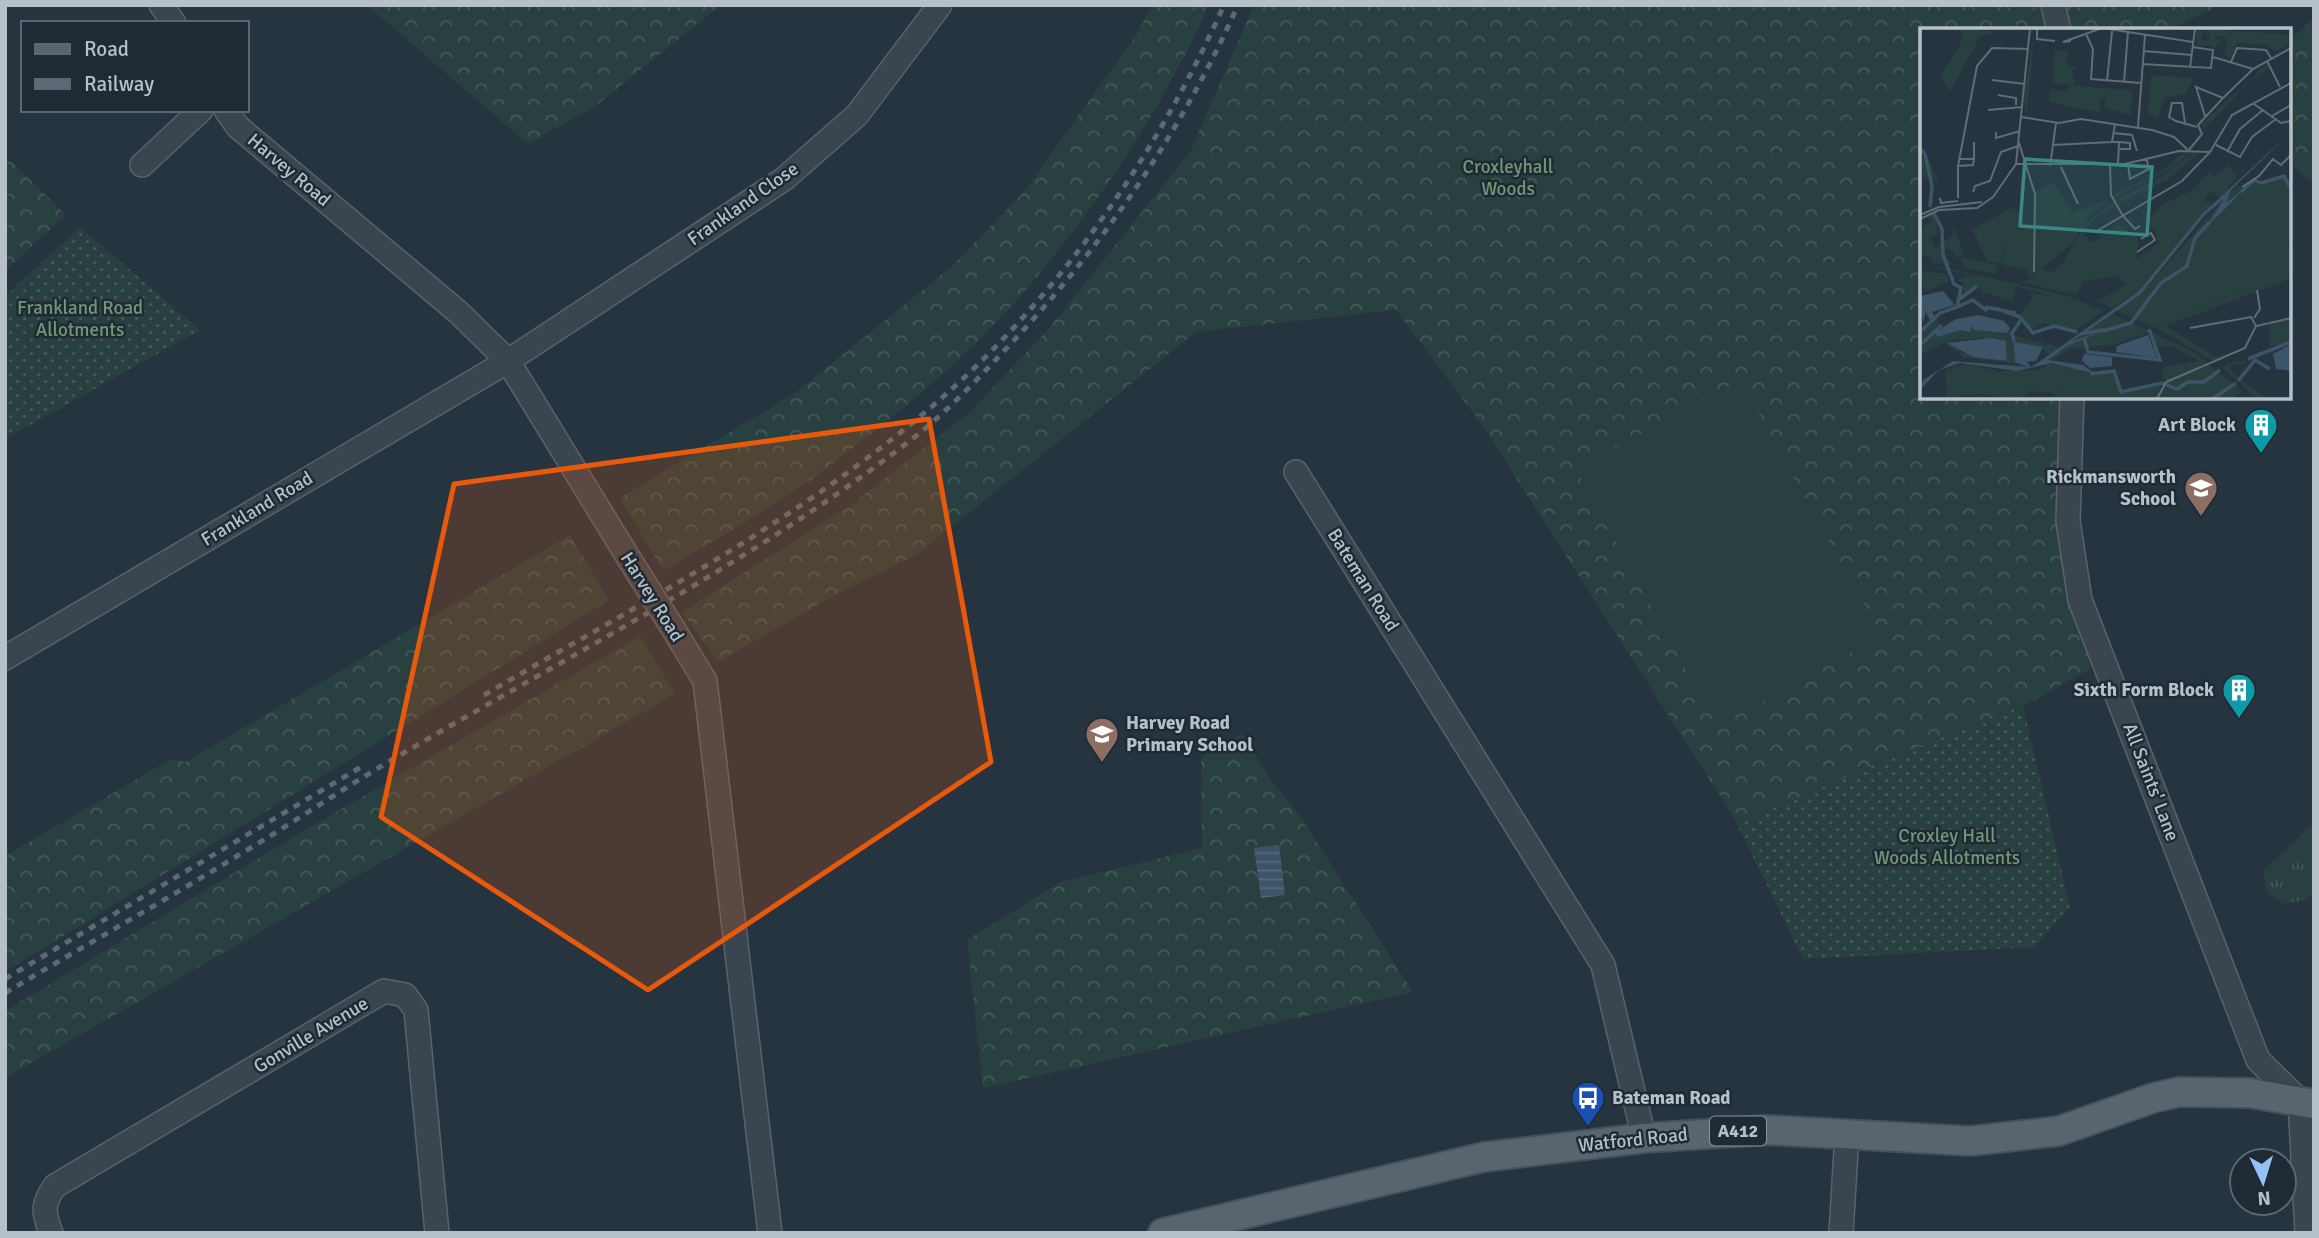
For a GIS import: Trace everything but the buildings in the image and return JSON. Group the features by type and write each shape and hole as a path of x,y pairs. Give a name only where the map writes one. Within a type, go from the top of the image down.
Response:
{"main road":[{"name":"Watford Road","path":"1163,1233 1484,1157 1644,1138 1767,1129 1970,1141 2059,1131 2153,1098 2199,1090 2250,1093 2307,1102"}],"street":[{"path":"160,5 172,21"},
{"name":"Frankland Close","path":"508,361 784,179 856,115 940,5"},
{"path":"2053,5 2059,28"},
{"path":"142,165 199,112"},
{"name":"Harvey Road","path":"227,112 237,127 458,312 508,361 705,681 770,1233"},
{"name":"Frankland Road","path":"5,658 508,361"},
{"name":"All Saints' Lane","path":"2072,399 2068,521 2080,600 2258,1060 2307,1102"},
{"name":"Bateman Road","path":"1296,472 1603,965 1644,1138"},
{"name":"Gonville Avenue","path":"51,1233 44,1214 44,1201 55,1186 384,991 405,995 416,1010 437,1233"},
{"path":"2307,1102 2307,1233"},
{"path":"1841,1233 1847,1135"}],"highlighted area":[{"path":"929,419 991,762 648,990 381,817 454,484"}],"green space":[{"path":"367,5 721,5 597,105 528,144"},
{"path":"1153,5 1209,5 1158,104 1128,154 1060,249 1023,293 944,373 849,451 779,501 663,571 620,498 795,393 950,268 1023,193 1134,38"},
{"name":"Croxleyhall Woods","path":"1254,5 2219,5 2174,28 1920,28 1920,399 2062,399 2057,490 2065,573 2091,669 2023,706 1897,755 1738,824 1484,428 1396,310 1196,332 916,555 837,594 718,662 682,612 851,505 971,411 1051,326 1190,152"},
{"path":"2314,18 2314,185 2291,163 2291,39"},
{"path":"5,161 12,162 66,215 5,271"},
{"name":"Frankland Road Allotments","path":"80,227 200,330 5,439 5,296"},
{"path":"1740,380 1881,636 1717,726 1576,469"},
{"path":"570,535 609,600 5,972 5,856 171,759 186,762"},
{"path":"640,636 675,694 5,1078 5,1011 305,830"},
{"name":"Croxley Hall Woods Allotments","path":"2023,706 2070,907 2035,947 1803,959 1737,824 1897,755"},
{"path":"1242,734 1272,781 1300,816 1413,992 983,1088 967,940 1061,882 1202,848 1201,759 1216,745"},
{"path":"2314,823 2314,894 2304,900 2285,904 2267,893 2263,871"}],"water":[{"path":"1279,845 1285,895 1261,898 1254,848"}],"railway":[{"path":"484,695 761,532 867,459 966,376 1054,281 1094,230 1165,120 1224,5"},
{"path":"5,993 213,871 386,763 731,563 856,481 916,436 961,395 1039,313 1105,231 1136,189 1191,100 1238,5"},
{"path":"5,979 366,764"}],"place":[{"name":"Art Block","path":"2261,455"},
{"name":"Rickmansworth School","path":"2201,518"},
{"name":"Sixth Form Block","path":"2239,720"},
{"name":"Harvey Road Primary School","path":"1102,764"},
{"name":"Bateman Road","path":"1588,1128"}]}
